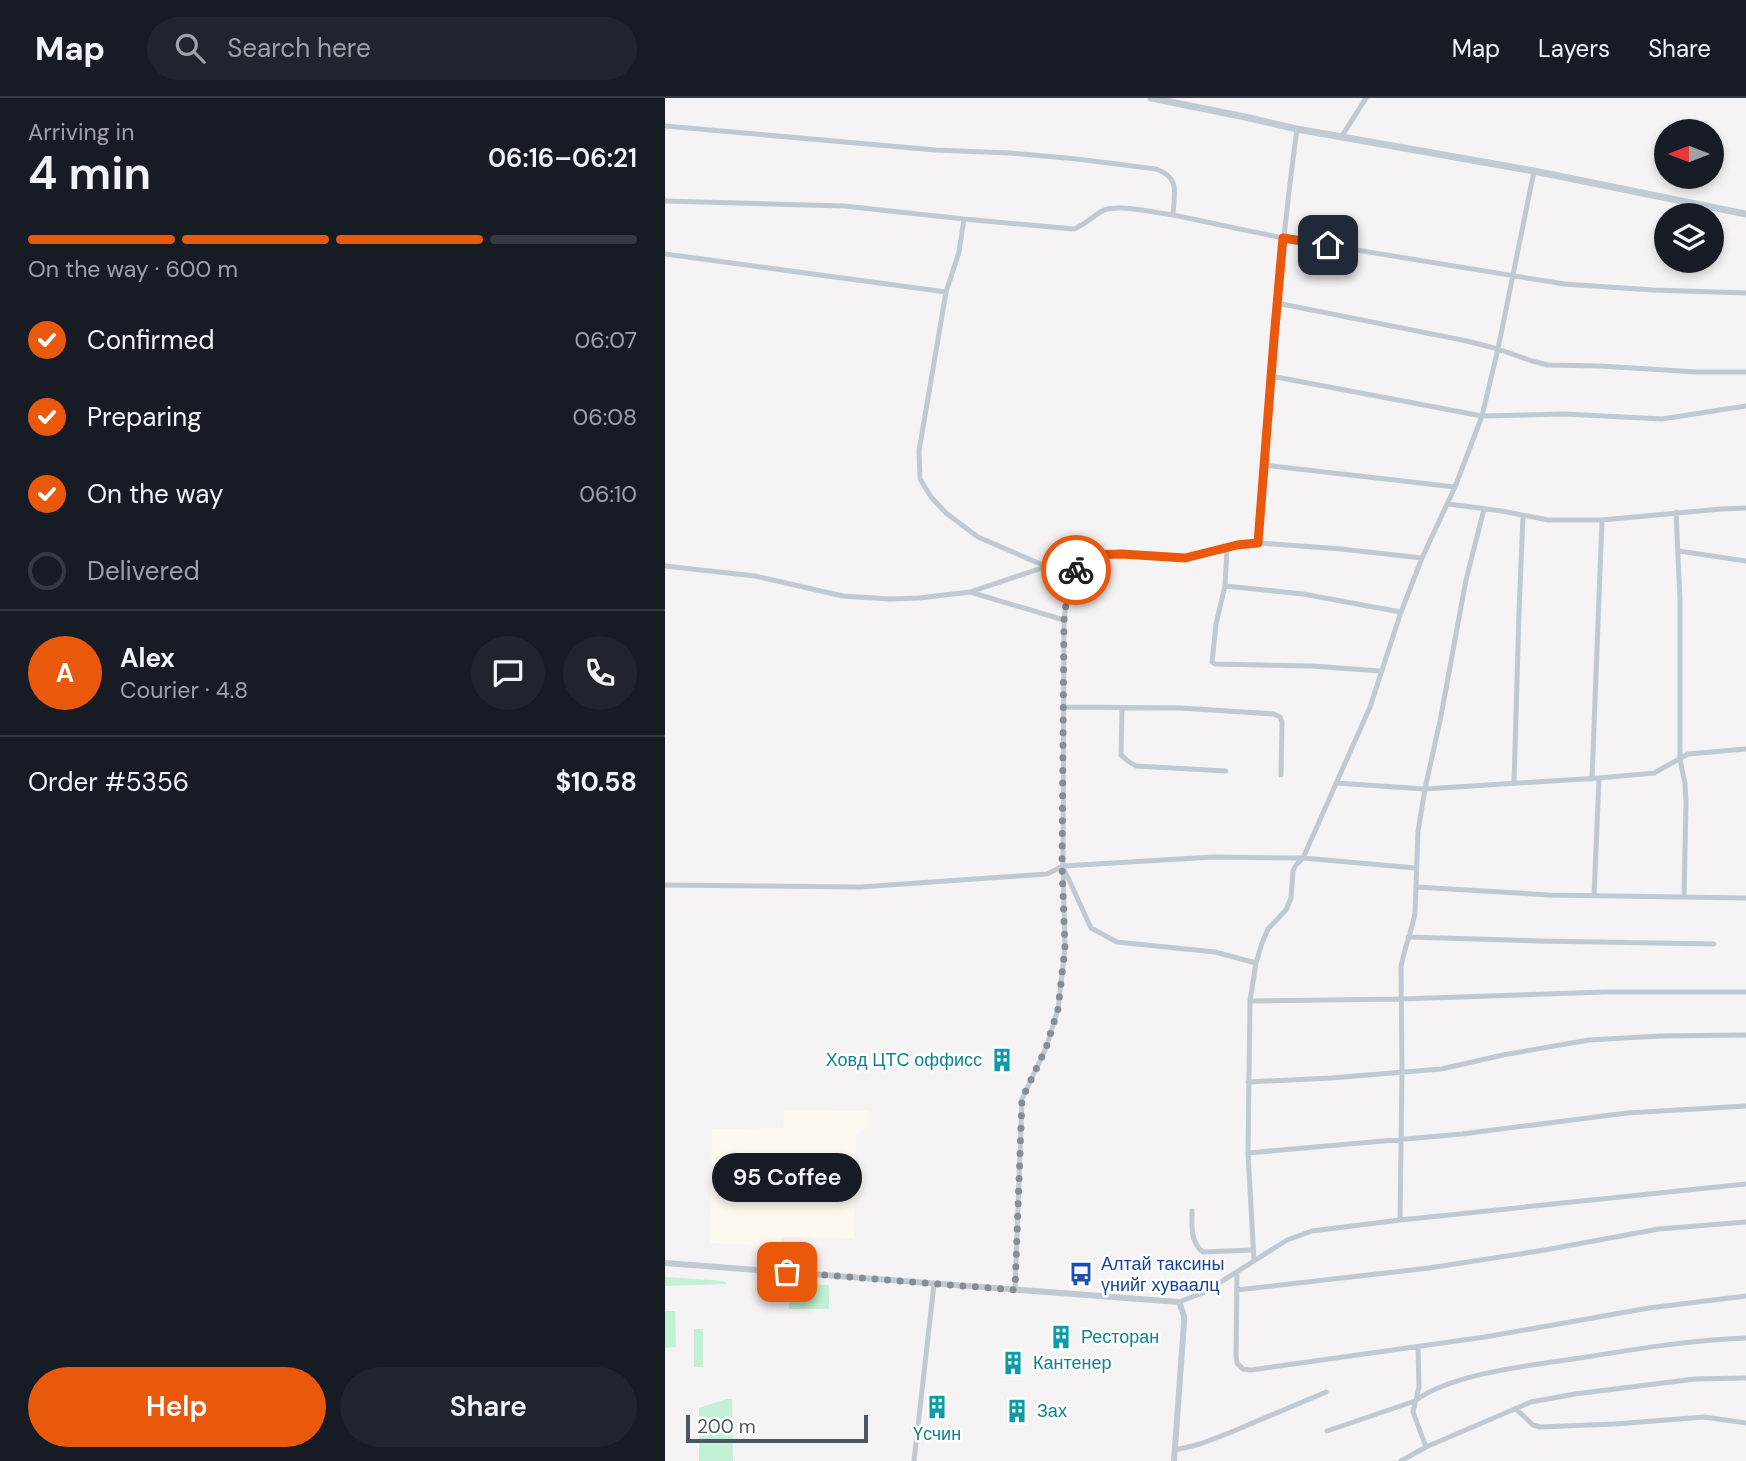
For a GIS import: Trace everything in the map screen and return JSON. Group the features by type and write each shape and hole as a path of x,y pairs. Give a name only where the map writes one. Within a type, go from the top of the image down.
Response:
{"main road":[{"path":"1151,98 1297,129 1534,171 1746,214"}],"street":[{"path":"1342,136 1366,98"},
{"path":"665,127 935,150 1024,154 1156,169 1167,173 1173,181 1173,215"},
{"path":"1258,543 1283,238 1297,129"},
{"path":"1254,1261 1248,1153 1248,1082 1250,1000 1256,963 1268,929 1286,910 1291,898 1293,871 1303,858 1370,707 1401,612 1422,558 1448,504 1482,416 1534,171"},
{"path":"665,201 844,206 1074,229 1102,211 1114,208 1129,209 1173,215 1283,238 1565,284 1746,293"},
{"path":"964,219 959,252 946,292 919,451 920,479 930,497 978,537 1045,566"},
{"path":"665,254 946,292"},
{"path":"1277,303 1497,349 1548,365 1746,372"},
{"path":"1271,376 1482,416 1564,414 1662,419 1746,406"},
{"path":"1264,466 1455,487"},
{"path":"1448,504 1548,520 1602,520 1677,512 1746,509"},
{"path":"1400,1220 1401,967 1415,913 1418,831 1425,789 1466,580 1484,509"},
{"path":"1677,512 1680,759 1685,784 1684,897"},
{"path":"1514,783 1523,516"},
{"path":"1592,779 1602,520"},
{"path":"665,566 755,576 834,594 870,598 919,598 969,592 1081,555 1122,554 1185,558 1258,543 1422,558"},
{"path":"1227,548 1225,586 1216,624 1212,662 1380,671"},
{"path":"1679,551 1746,561"},
{"path":"1015,1290 1022,1099 1046,1048 1058,1009 1065,948 1062,866 1064,620 1067,596 1081,555"},
{"path":"1225,586 1303,594 1401,612"},
{"path":"969,592 1064,620"},
{"path":"1064,706 1181,708 1274,714 1280,717 1282,722 1281,775"},
{"path":"1122,708 1121,755 1128,761 1157,768 1226,771"},
{"path":"1336,783 1425,789 1592,779 1654,773 1688,754 1746,749"},
{"path":"1594,896 1599,778"},
{"path":"665,885 860,887 1047,874 1062,866 1213,857 1303,858 1416,868"},
{"path":"1062,866 1091,928 1117,942 1215,952 1256,963"},
{"path":"1416,887 1549,895 1746,898"},
{"path":"1408,937 1714,944"},
{"path":"1250,1000 1401,999 1605,992 1746,992"},
{"path":"1248,1082 1441,1069 1589,1040 1746,1035"},
{"path":"1248,1153 1517,1128 1627,1113 1746,1106"},
{"path":"665,1262 1179,1303 1205,1292 1287,1240 1320,1229 1746,1184"},
{"path":"1192,1211 1192,1235 1196,1247 1203,1252 1253,1250"},
{"path":"1237,1290 1429,1268 1659,1229 1746,1222"},
{"path":"1237,1272 1235,1356 1243,1369 1251,1370 1485,1337 1649,1308 1746,1296"},
{"path":"914,1461 934,1284"},
{"path":"1174,1461 1184,1323 1179,1303"},
{"path":"1327,1432 1415,1401 1425,1394 1464,1380 1515,1367 1678,1343 1746,1338"},
{"path":"1418,1347 1419,1387 1413,1412 1426,1447"},
{"path":"1401,1461 1426,1447 1531,1402 1695,1379 1746,1378"},
{"path":"1175,1450 1229,1433 1326,1392"},
{"path":"1516,1409 1533,1425 1540,1427 1704,1417 1746,1423"}],"shaded area":[{"path":"784,1110 868,1111 867,1127 856,1134 854,1238 782,1237 781,1246 710,1243 712,1129 783,1128"}],"green space":[{"path":"665,1277 724,1281 727,1284 665,1286"},
{"path":"790,1284 829,1285 829,1309 789,1309"},
{"path":"665,1311 675,1311 676,1347 665,1348"},
{"path":"694,1329 703,1329 703,1367 694,1367"},
{"path":"732,1399 733,1461 699,1461 699,1408"}],"way so far":[{"path":"787,1272 1015,1290 1022,1099 1046,1048 1058,1009 1065,948 1062,866 1064,620 1067,596 1076,570"}],"place":[{"name":"Ховд ЦТС оффисс","path":"1002,1060"},
{"name":"95 Coffee","path":"787,1272"},
{"name":"Алтай таксины үнийг хуваалц","path":"1081,1274"},
{"name":"Ресторан","path":"1061,1337"},
{"name":"Кантенер","path":"1013,1363"},
{"name":"Үсчин","path":"937,1407"},
{"name":"Зах","path":"1017,1411"}],"route":[{"path":"1076,570 1081,555 1122,554 1185,558 1237,545 1258,543 1283,238 1328,245"}]}
